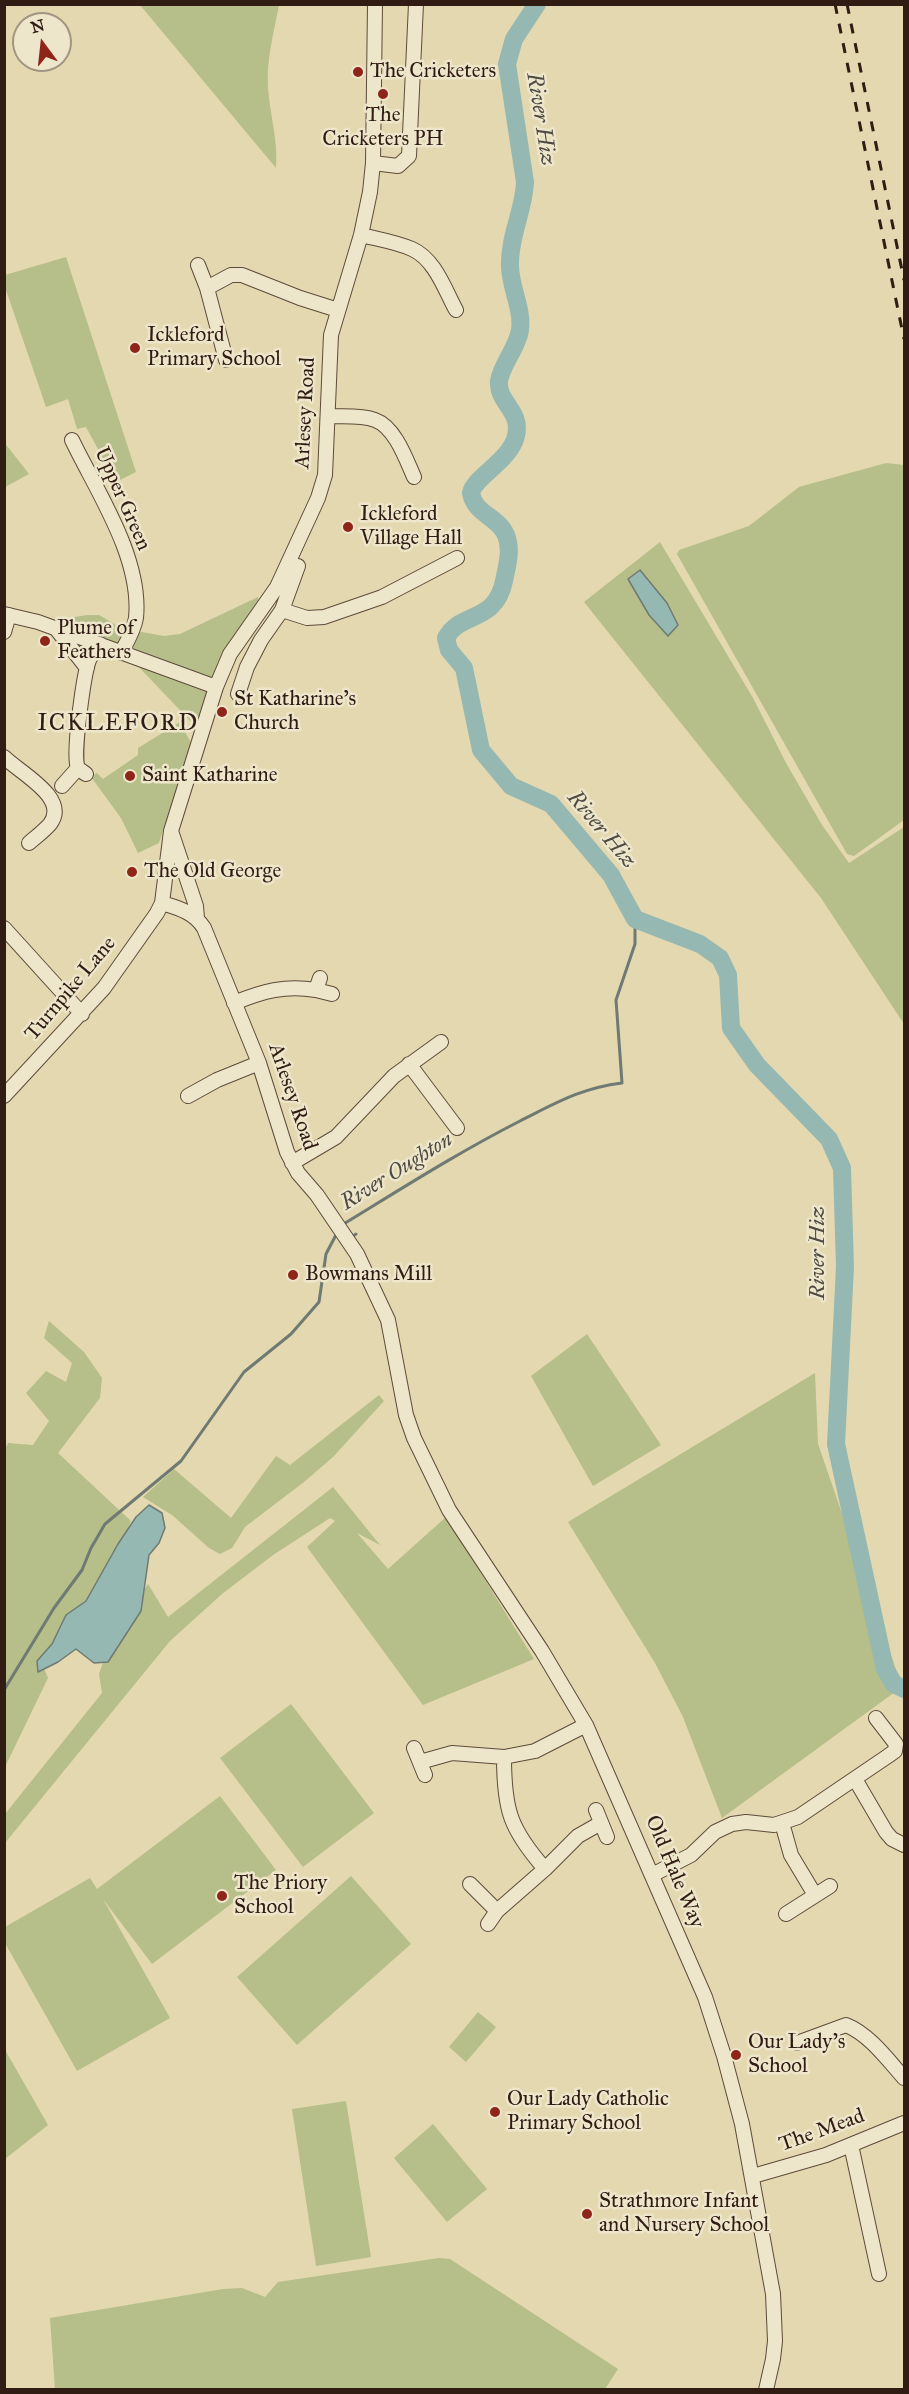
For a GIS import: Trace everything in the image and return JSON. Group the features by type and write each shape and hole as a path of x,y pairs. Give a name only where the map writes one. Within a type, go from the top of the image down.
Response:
{"street":[{"name":"Arlesey Road","path":"162,903 171,831 216,687 230,654 278,587 318,498 325,475 331,343 338,310 367,212 373,163 375,4"},
{"path":"373,163 398,166 409,156 416,4"},
{"path":"361,234 413,249 426,259 456,310"},
{"path":"198,265 207,288 226,360"},
{"path":"207,288 231,275 242,275 338,310"},
{"path":"328,416 371,419 384,425 407,461 414,477"},
{"name":"Upper Green","path":"72,440 121,541 131,571 136,619 122,652"},
{"path":"282,610 307,618 324,617 382,597 457,558"},
{"path":"238,694 261,640 282,610 298,566"},
{"path":"4,632 7,614 122,652 216,687"},
{"path":"57,630 87,668"},
{"path":"248,630 261,640"},
{"path":"62,786 82,771 78,723 87,668 93,652 100,645"},
{"path":"4,757 44,789 54,803 55,813 50,823 29,843"},
{"name":"Arlesey Road","path":"171,831 196,906 197,918 209,939 259,1063 292,1163 357,1254 388,1320 406,1415"},
{"path":"162,903 188,912 197,918"},
{"name":"Turnpike Lane","path":"4,1096 82,1014 128,956 162,903"},
{"path":"4,927 82,1014"},
{"path":"234,1003 273,989 318,984 332,994"},
{"path":"292,1163 336,1137 389,1082 409,1064 441,1042"},
{"path":"188,1096 217,1080 259,1063"},
{"path":"409,1064 457,1128"},
{"name":"Old Hale Way","path":"406,1415 414,1438 449,1510 542,1651 586,1725 708,2007 733,2085 753,2176 775,2316 773,2359 766,2390"},
{"path":"652,1875 691,1855 716,1832 732,1824 782,1823 806,1813 895,1751 896,1744 876,1718"},
{"path":"414,1748 423,1769 452,1753 504,1756 535,1751 586,1725"},
{"path":"504,1756 505,1798 511,1819 525,1846 544,1869"},
{"path":"855,1779 886,1832 892,1839 904,1845"},
{"path":"488,1924 497,1911 598,1817 607,1837"},
{"path":"782,1823 791,1855 815,1895"},
{"path":"470,1884 497,1911"},
{"path":"786,1914 830,1886"},
{"path":"797,2043 846,2025 856,2029 904,2078"},
{"name":"The Mead","path":"753,2176 807,2162 904,2122"},
{"path":"851,2145 879,2274"}],"green space":[{"path":"140,5 279,5 268,67 276,168"},
{"path":"66,257 136,472 116,482 86,427 77,429 68,399 46,407 5,287 5,275"},
{"path":"4,442 29,474 5,487 4,487"},
{"path":"886,463 904,465 904,820 854,856 847,854 677,554 679,550 749,526 799,487"},
{"path":"660,542 753,698 786,763 822,825 849,863 904,827 904,1024 821,898 584,602"},
{"path":"258,597 259,602 228,646 196,727 135,663 127,651 136,631 164,636 180,634"},
{"path":"99,615 123,629 119,648 44,622"},
{"path":"180,722 191,743 159,843 138,853 121,818 91,777 97,773 103,779 138,755 138,748"},
{"path":"49,1321 84,1352 102,1378 100,1398 58,1453 131,1521 101,1590 42,1664 48,1678 5,1767 5,1449 8,1443 33,1445 49,1421 26,1393 46,1371 66,1382 72,1363 44,1338"},
{"path":"587,1334 661,1445 593,1486 531,1376"},
{"path":"815,1373 818,1444 901,1684 895,1692 722,1818 683,1717 655,1663 568,1522"},
{"path":"379,1395 384,1401 333,1457 245,1527 232,1548 220,1554 209,1548 172,1515 143,1497 174,1469 231,1518 276,1456 290,1465"},
{"path":"333,1487 380,1545 357,1533 388,1569 446,1517 534,1659 423,1705 307,1547 335,1521 330,1518 273,1555 222,1594 170,1641 5,1843 5,1814 102,1693 99,1674 113,1634 148,1584 168,1617"},
{"path":"291,1704 374,1813 303,1867 220,1758"},
{"path":"220,1796 276,1870 152,1964 103,1899 170,2018 77,2071 5,1943 5,1927 90,1878 97,1889"},
{"path":"351,1876 411,1944 297,2045 237,1977"},
{"path":"478,2012 496,2027 466,2062 449,2047"},
{"path":"4,2048 48,2125 5,2159 4,2159"},
{"path":"346,2101 371,2257 316,2266 292,2109"},
{"path":"433,2124 487,2189 447,2222 394,2158"},
{"path":"439,2258 450,2259 618,2369 605,2389 55,2389 50,2318 223,2289 242,2288 265,2297 278,2282"}],"water":[{"path":"640,570 667,603 678,625 668,636 649,615 628,579"},
{"path":"149,1505 162,1513 165,1528 159,1543 149,1555 141,1611 108,1662 94,1663 76,1649 58,1662 38,1672 37,1661 52,1644 66,1615 86,1601 118,1544 136,1517"}],"waterway":[{"name":"River Hiz","path":"537,4 514,39 507,64 525,182 512,242 510,263 520,313 520,330 503,368 499,389 516,420 516,436 507,453 478,481 471,493 477,506 498,524 506,535 509,546 508,558 504,581 493,604 485,611 460,624 446,638 449,650 464,668 481,750 511,786 551,804 611,875 635,919 700,944 720,958 728,975 731,1028 757,1065 829,1139 842,1168 845,1267 836,1444 885,1669 894,1684 904,1689"},
{"name":"River Oughton","path":"342,1225 452,1158 557,1102 581,1092 622,1083 616,1000 635,944 635,919"},
{"name":"River Oughton","path":"4,1690 54,1608 82,1570 105,1524 181,1461 244,1372 291,1334 319,1302 326,1254 337,1233"},
{"path":"350,1238 356,1234"}],"railway":[{"path":"835,4 904,339"},
{"path":"847,4 904,280"}],"place":[{"name":"The Cricketers","path":"358,72"},
{"name":"The Cricketers PH","path":"383,94"},
{"name":"Ickleford Primary School","path":"135,348"},
{"name":"Ickleford Village Hall","path":"348,527"},
{"name":"Plume of Feathers","path":"45,641"},
{"name":"St Katharine's Church","path":"222,712"},
{"name":"Saint Katharine","path":"130,776"},
{"name":"The Old George","path":"132,872"},
{"name":"Bowmans Mill","path":"293,1275"},
{"name":"The Priory School","path":"222,1896"},
{"name":"Our Lady's School","path":"736,2055"},
{"name":"Our Lady Catholic Primary School","path":"495,2112"},
{"name":"Strathmore Infant and Nursery School","path":"587,2214"}],"district":[{"name":"ICKLEFORD","path":"118,724"}]}
